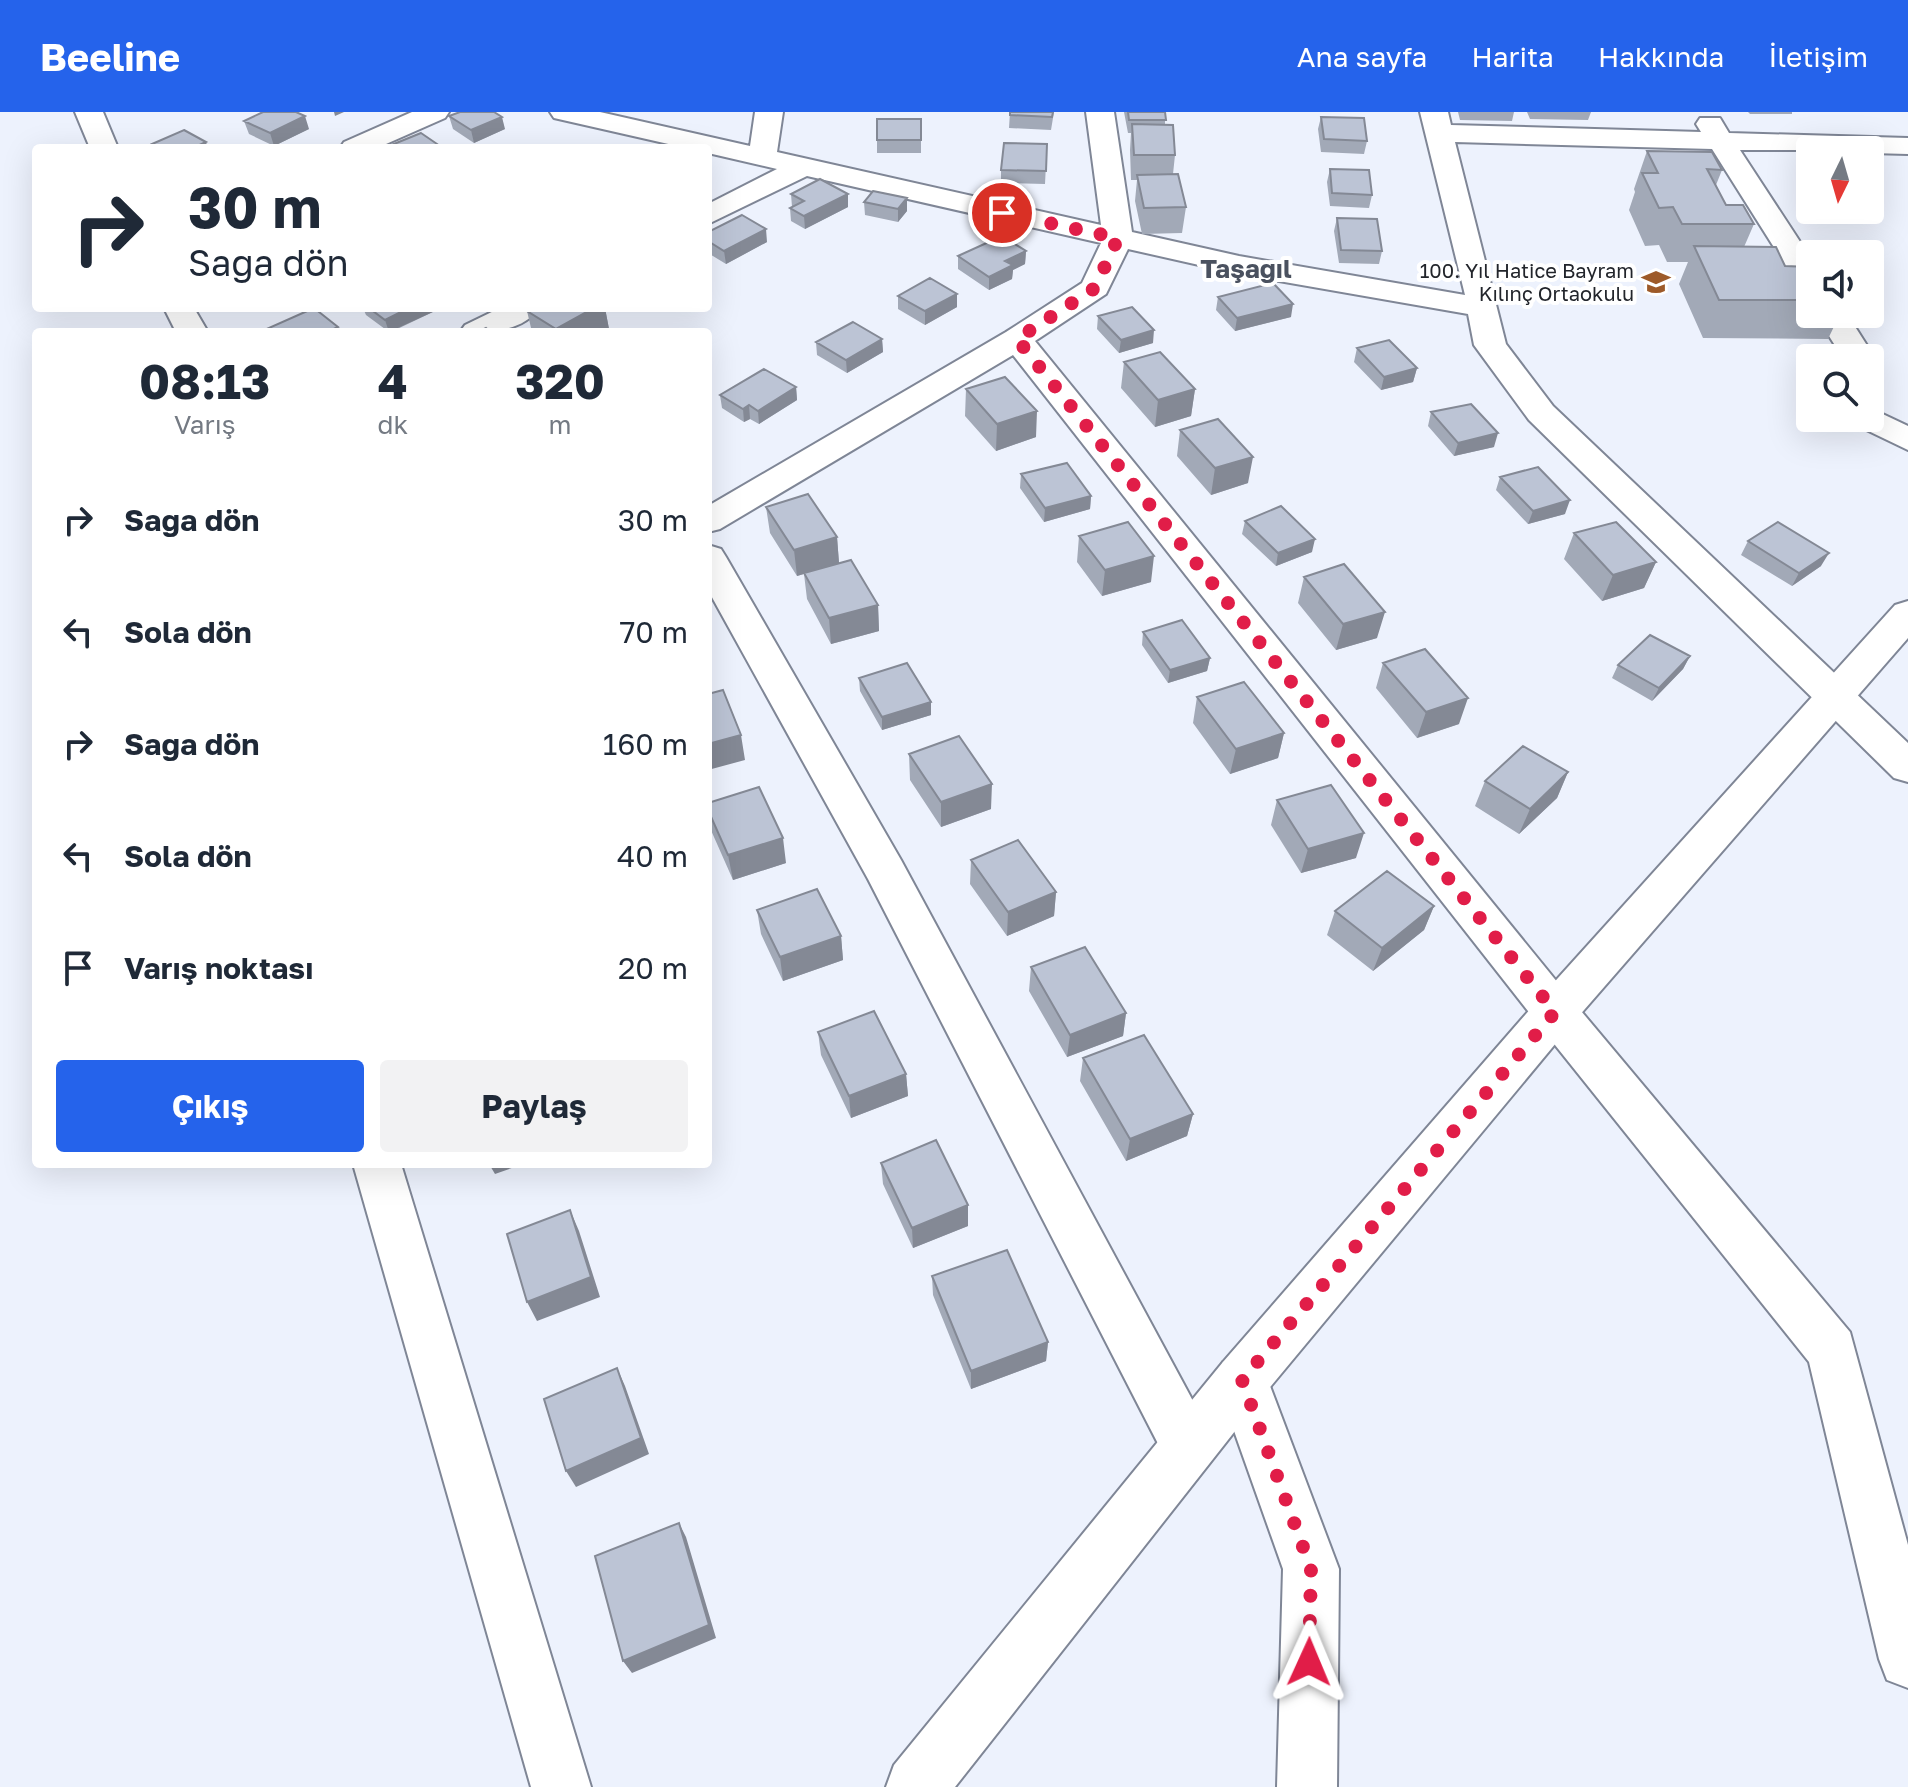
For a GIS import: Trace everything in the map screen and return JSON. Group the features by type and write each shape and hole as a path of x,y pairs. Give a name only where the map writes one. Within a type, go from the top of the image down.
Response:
{"street":[{"path":"89,112 102,144"},
{"path":"363,144 435,112"},
{"path":"564,112 699,144"},
{"path":"762,159 769,112"},
{"path":"712,519 1017,339 1095,288 1118,238 1100,112"},
{"path":"1703,112 1796,259"},
{"path":"1908,146 1721,142 1436,123 1490,345 1541,413 1836,694 1908,767"},
{"path":"712,147 1239,265 1483,307"},
{"path":"712,213 800,168"},
{"path":"484,328 516,312"},
{"path":"1017,339 1555,1012 1832,1350 1908,1659"},
{"path":"1884,427 1908,440"},
{"path":"712,564 886,872 1188,1446"},
{"path":"916,1787 1242,1380 1555,1012 1908,614"},
{"path":"378,1168 561,1787"},
{"path":"1242,1380 1311,1569 1307,1787"}],"building":[{"path":"263,112 296,112 305,116 270,133 244,121"},
{"path":"460,112 494,112 502,117 471,130 449,116"},
{"path":"1010,112 1053,112 1052,117 1010,115"},
{"path":"1128,112 1165,112 1166,120 1129,120"},
{"path":"1321,117 1364,118 1367,141 1324,139"},
{"path":"877,119 921,119 921,140 877,140"},
{"path":"1132,124 1173,125 1175,155 1134,155"},
{"path":"184,130 206,142 202,144 152,144"},
{"path":"421,133 437,144 394,144"},
{"path":"1004,143 1047,144 1046,171 1001,170"},
{"path":"1647,151 1712,152 1722,170 1707,169 1726,205 1743,205 1754,224 1682,224 1673,207 1659,208 1642,173 1658,173"},
{"path":"1330,169 1369,170 1372,195 1332,193"},
{"path":"1178,174 1186,207 1144,208 1137,175"},
{"path":"820,179 848,194 804,216 790,208 804,201 791,194"},
{"path":"873,191 907,198 898,209 864,202"},
{"path":"742,215 766,229 724,251 712,244 712,230"},
{"path":"1337,218 1377,219 1382,251 1341,250"},
{"path":"1002,236 1026,251 1005,261 1013,265 989,277 958,256"},
{"path":"1694,246 1776,247 1785,266 1796,266 1796,300 1719,300"},
{"path":"930,278 957,294 925,311 898,296"},
{"path":"1273,283 1293,304 1237,318 1218,297"},
{"path":"1132,307 1154,330 1121,340 1098,316"},
{"path":"305,312 319,312 338,327 336,328 269,328"},
{"path":"374,312 401,312 385,320"},
{"path":"529,312 587,312 558,328"},
{"path":"853,322 882,339 846,360 816,342"},
{"path":"1389,340 1417,368 1384,377 1357,348"},
{"path":"1160,352 1195,389 1158,400 1124,362"},
{"path":"764,369 796,387 758,411 749,405 743,409 720,395"},
{"path":"1005,377 1037,411 997,424 966,389"},
{"path":"1471,404 1498,433 1458,443 1431,412"},
{"path":"1218,419 1253,457 1215,468 1180,430"},
{"path":"1067,463 1091,496 1045,508 1021,474"},
{"path":"1538,467 1570,500 1533,511 1500,477"},
{"path":"808,494 837,537 794,550 766,507"},
{"path":"1281,506 1315,539 1278,553 1245,521"},
{"path":"1128,522 1154,556 1105,570 1079,536"},
{"path":"1616,522 1656,562 1613,575 1574,533"},
{"path":"1778,522 1829,553 1799,573 1748,541"},
{"path":"851,560 878,605 829,618 804,573"},
{"path":"1344,564 1385,612 1343,624 1304,577"},
{"path":"1182,620 1210,658 1170,670 1143,632"},
{"path":"1650,635 1690,656 1659,688 1618,665"},
{"path":"1425,649 1468,698 1426,712 1383,663"},
{"path":"907,663 931,702 882,717 859,678"},
{"path":"1244,682 1284,733 1236,749 1197,697"},
{"path":"723,690 741,735 712,743 712,693"},
{"path":"959,736 992,784 941,802 909,754"},
{"path":"1523,746 1568,772 1530,809 1485,781"},
{"path":"1331,785 1364,833 1308,849 1277,800"},
{"path":"759,787 783,838 728,855 712,819 712,802"},
{"path":"1018,840 1056,892 1008,912 971,860"},
{"path":"1387,871 1434,906 1382,948 1335,911"},
{"path":"817,889 841,936 780,957 757,910"},
{"path":"1085,947 1126,1013 1070,1035 1031,967"},
{"path":"874,1011 906,1074 849,1096 818,1032"},
{"path":"1144,1035 1193,1114 1130,1139 1083,1058"},
{"path":"936,1140 968,1205 912,1228 881,1163"},
{"path":"570,1210 591,1277 527,1302 507,1234"},
{"path":"1007,1250 1048,1342 971,1371 932,1276"},
{"path":"617,1368 641,1438 566,1471 544,1399"},
{"path":"679,1523 709,1625 623,1661 595,1556"}],"place":[{"name":"100. Yıl Hatice Bayram Kılınç Ortaokulu","path":"1656,282"}],"district":[{"name":"Taşağıl","path":"1246,268"}],"route":[{"path":"1002,213 1118,238 1095,288 1017,339 1555,1012 1242,1380 1311,1569 1309,1662"}]}
